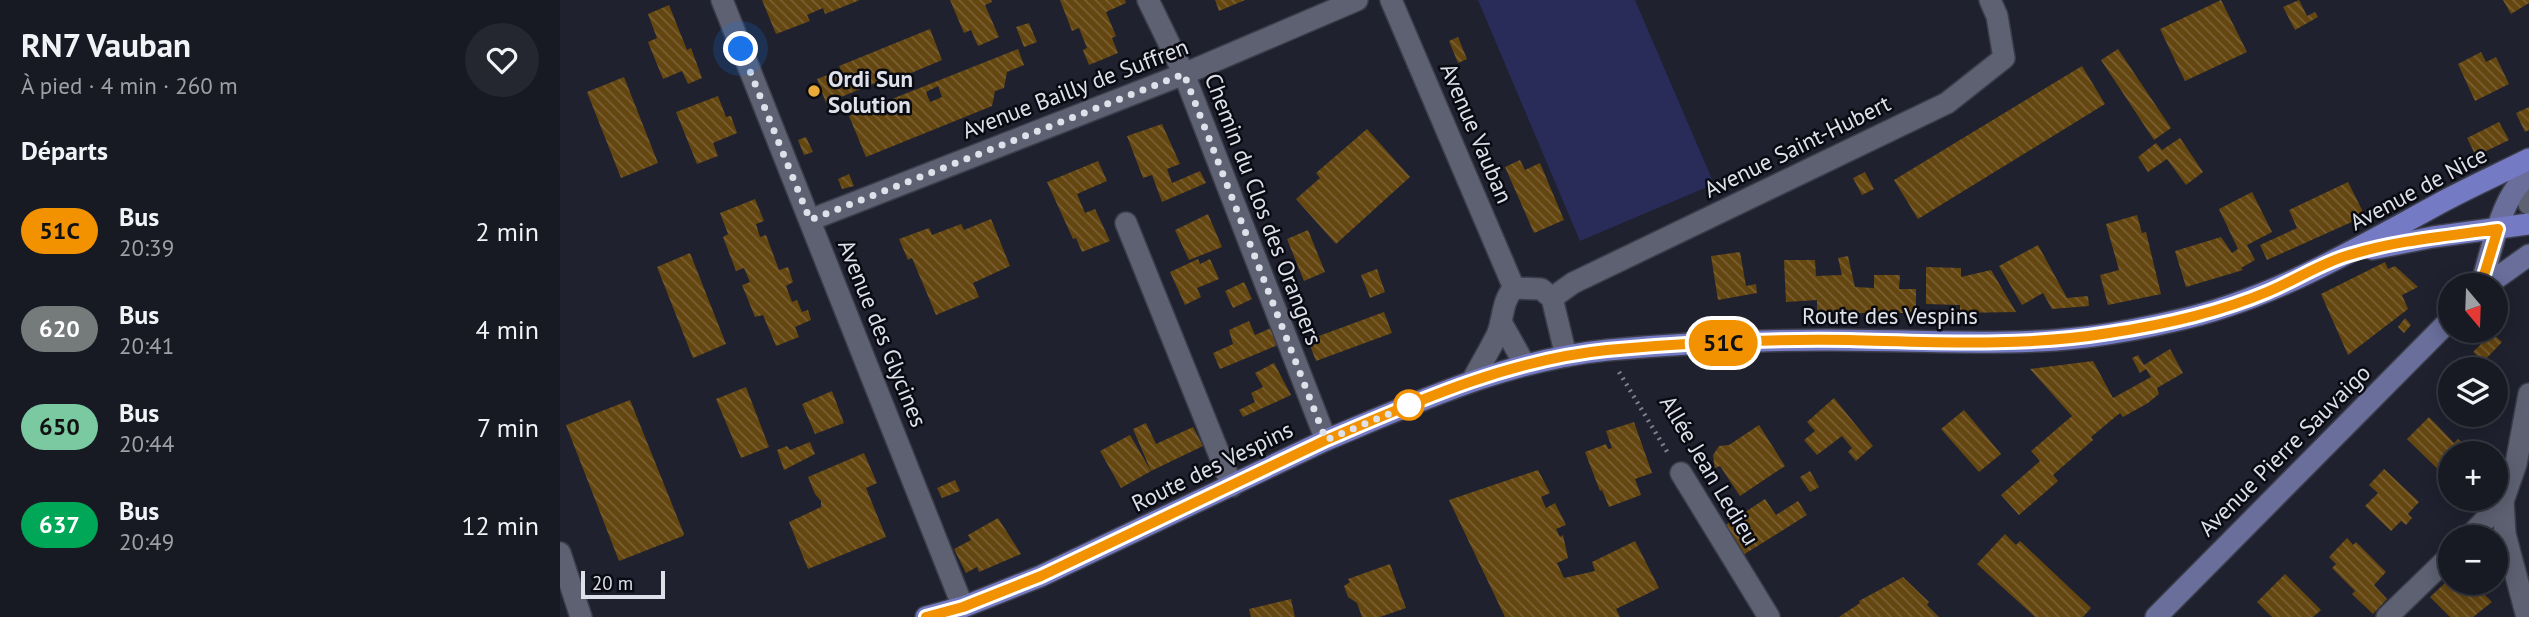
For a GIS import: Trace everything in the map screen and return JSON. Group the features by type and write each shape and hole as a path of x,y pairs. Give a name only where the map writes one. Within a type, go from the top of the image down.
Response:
{"main road":[{"name":"Avenue de Nice","path":"2347,255 2529,159"},
{"path":"2484,273 2512,192 2529,174"},
{"name":"Avenue de Nice","path":"2347,255 2419,239 2529,224"},
{"name":"Route des Vespins","path":"926,617 963,607 1041,576 1326,440 1472,381 1525,365 1606,350 1703,344 1828,340 1994,342 2057,340 2108,334 2175,321 2233,305 2347,255"},
{"path":"2504,273 2529,255"},
{"name":"Avenue Pierre Sauvaigo","path":"2156,617 2438,332"}],"street":[{"name":"Avenue des Glycines","path":"722,0 963,607"},
{"name":"Chemin du Clos des Orangers","path":"1147,0 1184,74 1326,440"},
{"name":"Avenue Bailly de Suffren","path":"810,220 1184,74 1357,0"},
{"name":"Avenue Vauban","path":"1391,0 1514,288"},
{"name":"Avenue Saint-Hubert","path":"1552,298 1573,283 1947,103 2004,58 1997,16 1990,0"},
{"path":"2529,174 2526,190 2529,204"},
{"path":"1126,223 1232,486"},
{"path":"1472,381 1502,323 1503,305 1507,295 1514,288 1541,289 1552,298 1566,356"},
{"path":"1502,323 1525,365"},
{"path":"2508,487 2516,464 2529,394"},
{"name":"Allée Jean Ledieu","path":"1681,473 1769,617"},
{"path":"2480,525 2494,511"},
{"path":"2504,511 2505,534 2527,617"},
{"path":"560,554 581,617"},
{"path":"2387,617 2438,568"}],"path":[{"name":"Allée Jean Ledieu","path":"1606,350 1681,473"}],"shaded area":[{"path":"1478,0 1635,0 1714,184 1580,241"}],"building":[{"path":"762,0 860,0 825,14 823,8 807,15 810,21 776,34"},
{"path":"950,0 991,0 992,2 985,5 999,37 978,46 971,30 964,33"},
{"path":"1060,0 1125,0 1126,3 1106,12 1116,36 1112,38 1118,53 1089,65 1083,50 1087,48 1079,28 1072,31"},
{"path":"1215,0 1245,0 1219,11"},
{"path":"2221,0 2247,52 2185,81 2160,29"},
{"path":"2299,0 2307,16 2315,12 2318,17 2295,30 2283,7"},
{"path":"2503,0 2529,0 2529,3 2511,14"},
{"path":"669,5 687,50 691,48 702,78 688,84 682,71 663,79 648,42 657,38 648,14"},
{"path":"1029,23 1037,42 1024,47 1016,27"},
{"path":"930,29 942,60 897,79 895,75 826,103 817,79 841,70 839,66"},
{"path":"1458,37 1467,59 1458,63 1449,41"},
{"path":"1018,49 1024,65 1007,72 1004,88 995,91 992,106 866,157 849,116","holes":["938,86 942,97 930,102 926,92"]},
{"path":"2118,49 2171,128 2154,140 2101,60"},
{"path":"2481,52 2486,62 2496,57 2509,84 2475,101 2458,64"},
{"path":"2082,66 2105,104 1918,219 1894,180"},
{"path":"624,77 658,163 621,178 587,92"},
{"path":"718,96 726,117 731,116 737,133 713,143 718,156 697,164 676,112"},
{"path":"2529,107 2529,130 2525,132 2516,113"},
{"path":"2499,122 2509,140 2476,156 2467,138"},
{"path":"1162,124 1180,164 1167,169 1172,183 1200,171 1206,183 1162,202 1152,175 1143,178 1127,136"},
{"path":"1367,129 1410,177 1336,244 1296,199 1320,178 1316,173"},
{"path":"806,137 813,152 804,155 798,140"},
{"path":"2180,138 2203,172 2186,185 2167,159 2148,172 2138,157 2156,143 2162,150"},
{"path":"1520,160 1525,170 1540,163 1564,220 1534,233 1505,167"},
{"path":"1098,161 1107,181 1077,194 1085,213 1095,209 1110,241 1082,252 1076,238 1073,239 1047,182"},
{"path":"1865,172 1874,189 1862,195 1853,178"},
{"path":"849,174 854,186 842,189 838,179"},
{"path":"2348,182 2365,216 2267,260 2260,245 2297,228 2289,210"},
{"path":"2252,192 2272,232 2247,245 2255,260 2241,268 2243,270 2186,287 2175,251 2221,237 2232,253 2238,249 2219,209"},
{"path":"755,199 764,221 756,224 760,237 766,235 779,270 788,267 793,282 786,286 792,302 797,300 802,312 808,310 811,320 795,327 799,337 776,346 763,315 755,317 742,285 750,282 744,268 736,271 723,237 728,234 720,213"},
{"path":"1208,214 1222,247 1189,260 1175,230"},
{"path":"2137,215 2142,233 2146,232 2161,294 2108,305 2100,275 2119,270 2106,224"},
{"path":"991,219 1010,266 973,283 979,297 936,315 912,258 908,260 899,239 929,228 932,235 961,224 964,230"},
{"path":"1308,230 1325,272 1304,281 1287,239"},
{"path":"2038,245 2067,298 2088,296 2089,306 2052,309 2043,293 2022,305 1999,266"},
{"path":"1740,252 1746,286 1756,284 1757,293 1718,300 1711,256"},
{"path":"690,253 726,344 693,358 657,267"},
{"path":"1848,256 1855,287 1874,288 1874,275 1900,275 1899,289 1916,289 1916,313 1817,311 1817,300 1786,302 1784,260 1815,260 1816,276 1842,275 1838,258"},
{"path":"1198,259 1200,264 1210,259 1219,279 1197,288 1201,297 1185,305 1170,272"},
{"path":"2385,262 2388,269 2395,266 2418,287 2402,295 2408,309 2348,355 2321,294"},
{"path":"1926,267 1961,268 1961,277 1991,270 2016,312 1960,313 1960,305 1926,304"},
{"path":"1377,269 1385,292 1370,298 1361,275"},
{"path":"1244,282 1252,299 1233,308 1225,291"},
{"path":"1384,312 1392,333 1316,361 1308,340"},
{"path":"2405,318 2411,325 2404,333 2398,327"},
{"path":"1249,321 1255,335 1271,328 1278,345 1220,369 1213,353 1233,344 1229,330"},
{"path":"2482,343 2501,343 2488,357 2479,357 2473,352"},
{"path":"2170,349 2183,373 2157,388 2159,394 2148,403 2123,417 2120,413 2091,437 2093,440 2053,475 2058,481 2019,515 2001,495 2040,461 2031,451 2072,416 2030,369 2093,361 2113,398 2151,377 2146,369 2140,373 2132,358 2138,355 2144,365"},
{"path":"1274,363 1291,395 1243,417 1239,410 1255,402 1251,393 1263,387 1255,373"},
{"path":"746,387 769,447 741,458 716,399"},
{"path":"832,391 844,423 815,434 802,404"},
{"path":"1834,398 1873,446 1856,461 1848,452 1852,448 1842,436 1817,455 1804,440 1815,431 1807,422"},
{"path":"630,400 684,534 619,561 566,425"},
{"path":"1964,410 2001,454 1979,472 1941,429"},
{"path":"2429,417 2452,441 2438,441 2438,469 2407,439"},
{"path":"1634,422 1652,473 1635,479 1641,495 1609,507 1585,452 1606,444 1608,449 1612,448 1606,431"},
{"path":"1146,423 1156,444 1193,427 1203,446 1151,471 1133,429"},
{"path":"1759,425 1785,466 1740,496 1720,466 1715,468 1713,455 1719,446 1729,445"},
{"path":"1130,435 1151,471 1121,488 1100,451"},
{"path":"810,442 815,454 784,470 777,450 787,446 790,450"},
{"path":"864,453 877,483 866,488 886,537 808,569 789,522 821,507 821,501 808,477"},
{"path":"2384,469 2419,502 2408,514 2412,518 2406,525 2401,521 2391,531 2365,506 2378,493 2369,485"},
{"path":"1538,470 1550,493 1541,497 1546,508 1555,503 1566,525 1556,529 1560,537 1563,535 1568,558 1557,563 1564,578 1595,571 1592,562 1635,541 1659,588 1616,609 1620,617 1505,617 1449,500"},
{"path":"1810,471 1819,487 1810,492 1800,477"},
{"path":"955,480 960,491 942,498 937,488"},
{"path":"1765,499 1776,515 1798,501 1807,515 1743,555 1724,526"},
{"path":"998,518 1021,554 979,572 977,567 966,573 954,549 971,540 968,535"},
{"path":"2005,534 2016,545 2020,541 2091,608 2083,617 2035,617 1977,564"},
{"path":"2347,538 2353,545 2356,542 2386,572 2374,585 2387,599 2373,614 2352,594 2355,591 2332,568 2336,564 2329,557"},
{"path":"1390,564 1406,608 1380,617 1362,617 1357,603 1348,597 1344,586 1350,582 1348,579"},
{"path":"2285,574 2321,610 2313,617 2272,617 2257,602"},
{"path":"1903,577 1929,602 1927,605 1939,617 1839,617 1860,603 1859,601"},
{"path":"2438,590 2438,595 2485,595 2492,602 2473,617 2450,617 2430,597"},
{"path":"1291,599 1295,617 1251,617 1249,609"}],"bus line":[{"name":"51C","path":"926,617 963,607 1041,576 1371,421 1472,381 1537,362 1606,350 1703,344 1828,340 1982,342 2057,340 2108,334 2175,321 2233,305 2347,255 2392,244 2498,229 2485,273"}],"place":[{"name":"Ordi Sun Solution","path":"814,91"}],"route":[{"path":"741,49 810,220 1184,74 1326,440 1420,401 1409,405"}]}
